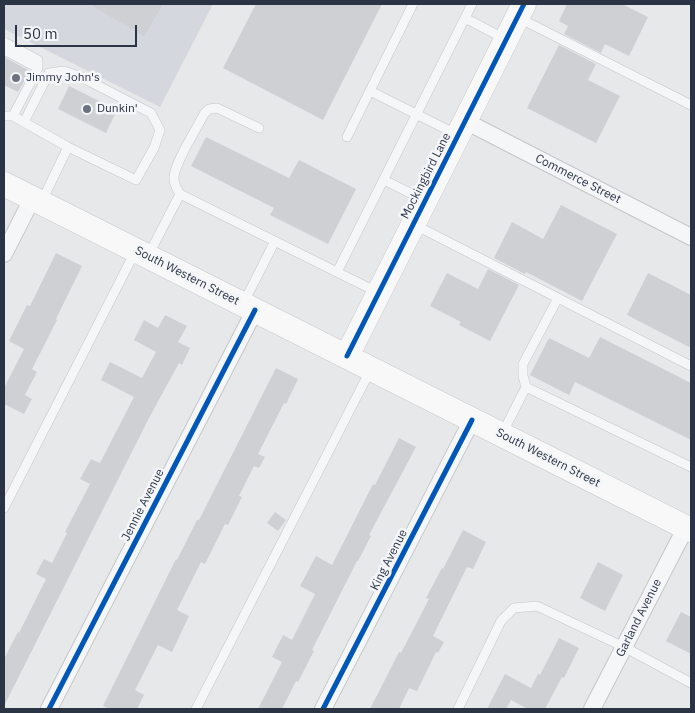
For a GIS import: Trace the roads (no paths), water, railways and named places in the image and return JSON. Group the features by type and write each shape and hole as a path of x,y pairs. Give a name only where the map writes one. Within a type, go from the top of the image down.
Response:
{"main road":[{"name":"Mockingbird Lane","path":"347,356 521,10"},
{"name":"South Western Street","path":"4,184 472,420 689,524"}],"street":[{"name":"Commerce Street","path":"461,128 691,237"},
{"path":"4,254 36,201"},
{"name":"Jennie Avenue","path":"48,709 249,307"},
{"name":"King Avenue","path":"324,709 472,420"},
{"name":"Garland Avenue","path":"592,709 689,524"}],"lane":[{"path":"346,137 413,4"},
{"path":"337,272 472,4"},
{"path":"521,10 691,105"},
{"path":"465,18 506,39"},
{"path":"4,42 38,60 38,68 8,116 24,122 136,180 154,148 160,130 151,113 79,76 64,71 49,73 24,122"},
{"path":"4,50 38,68"},
{"path":"370,91 416,115 461,128"},
{"path":"259,128 217,108 209,109 204,114 176,167 175,187 180,194 379,293"},
{"path":"36,201 68,146"},
{"path":"384,180 425,201"},
{"path":"4,508 142,253 180,194"},
{"path":"413,224 691,366"},
{"path":"249,307 275,241"},
{"path":"501,434 526,386 523,376 523,364 558,298"},
{"path":"196,709 371,369"},
{"path":"526,386 691,467"},
{"path":"458,709 501,621 514,608 537,606 624,647 691,683"}],"place":[{"name":"Jimmy John's","path":"16,78"},
{"name":"Dunkin'","path":"87,109"}]}
